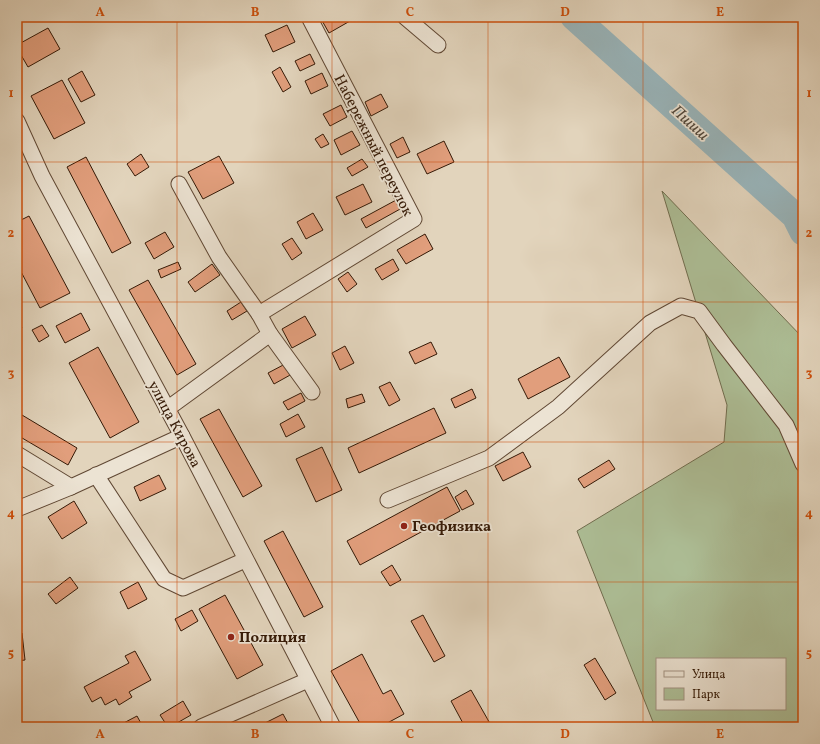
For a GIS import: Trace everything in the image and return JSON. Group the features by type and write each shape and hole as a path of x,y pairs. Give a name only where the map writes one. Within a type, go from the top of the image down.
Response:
{"street":[{"name":"Набережный переулок","path":"259,314 414,219 309,17"},
{"path":"405,17 438,45"},
{"name":"улица Кирова","path":"17,121 42,176 182,436 333,727"},
{"path":"179,184 218,257 259,314 270,334 312,392"},
{"path":"388,500 489,458 558,407 650,323 681,306 699,311 786,425 803,464"},
{"path":"167,409 270,334"},
{"path":"17,508 71,487 182,436"},
{"path":"17,454 71,487"},
{"path":"96,475 164,579 183,588 246,560"},
{"path":"201,727 308,680"}],"green space":[{"path":"662,191 803,338 803,727 655,727 577,531 724,442 727,405"}],"building":[{"path":"17,17 30,17 17,23"},
{"path":"320,17 357,17 329,33"},
{"path":"287,25 295,42 273,52 265,35"},
{"path":"48,28 60,49 28,67 17,48 17,45"},
{"path":"310,54 315,64 300,71 295,61"},
{"path":"280,67 291,87 283,92 272,72"},
{"path":"82,71 95,95 81,102 68,79"},
{"path":"322,73 328,86 311,94 305,81"},
{"path":"62,80 85,123 54,139 31,96"},
{"path":"381,94 388,107 371,116 365,102"},
{"path":"341,105 347,117 330,126 323,114"},
{"path":"352,131 360,145 341,155 334,140"},
{"path":"323,134 329,144 321,148 315,139"},
{"path":"403,137 410,152 397,158 390,144"},
{"path":"444,141 454,162 427,174 417,154"},
{"path":"141,154 149,167 135,176 127,164"},
{"path":"219,156 234,183 203,199 188,172"},
{"path":"86,157 131,243 112,253 67,167"},
{"path":"362,159 368,167 352,176 347,168"},
{"path":"363,184 372,202 345,215 336,197"},
{"path":"398,199 402,208 366,228 361,219"},
{"path":"313,213 323,230 306,239 297,222"},
{"path":"29,216 70,293 40,308 17,264 17,222"},
{"path":"165,232 174,247 154,259 145,243"},
{"path":"425,234 433,249 406,264 397,250"},
{"path":"292,238 302,253 292,260 282,244"},
{"path":"393,259 399,270 382,280 375,269"},
{"path":"178,262 181,269 161,278 158,270"},
{"path":"212,264 220,275 195,292 188,282"},
{"path":"348,272 357,284 347,292 338,279"},
{"path":"148,280 196,364 177,375 129,290"},
{"path":"241,302 247,311 232,320 227,311"},
{"path":"81,313 90,330 65,343 56,326"},
{"path":"305,316 316,335 292,348 282,329"},
{"path":"17,320 22,328 17,331"},
{"path":"42,325 49,336 39,342 32,330"},
{"path":"431,342 437,354 415,364 409,352"},
{"path":"345,346 354,363 340,370 332,353"},
{"path":"98,347 139,422 110,438 69,363"},
{"path":"559,357 570,377 528,399 518,379"},
{"path":"287,363 292,374 274,384 268,373"},
{"path":"390,382 400,400 389,406 379,387"},
{"path":"472,389 476,398 455,408 451,399"},
{"path":"301,393 305,401 288,410 283,402"},
{"path":"362,394 365,402 348,408 346,399"},
{"path":"434,408 446,433 359,473 348,448"},
{"path":"219,409 262,486 243,497 200,419"},
{"path":"17,412 77,448 68,465 17,435"},
{"path":"298,414 305,427 286,437 280,424"},
{"path":"322,447 342,490 316,502 296,459"},
{"path":"523,452 531,467 503,481 495,466"},
{"path":"609,460 615,469 584,488 578,479"},
{"path":"159,475 166,489 140,501 134,487"},
{"name":"Геофизика","path":"447,487 460,511 360,565 347,541"},
{"path":"466,490 474,504 462,510 455,497"},
{"path":"74,501 87,523 62,539 48,517"},
{"path":"283,531 323,607 304,617 264,541"},
{"path":"392,565 401,580 390,586 381,572"},
{"path":"70,577 78,588 56,604 48,594"},
{"path":"138,582 147,599 128,609 120,592"},
{"name":"Полиция","path":"225,595 263,665 237,679 199,609"},
{"path":"192,610 198,621 181,631 175,619"},
{"path":"423,615 445,656 434,662 411,621"},
{"path":"22,633 25,660 17,661 17,634"},
{"path":"135,651 151,680 129,692 132,697 119,705 116,699 105,705 101,697 92,702 84,687 129,663 125,656"},
{"path":"362,654 383,694 391,690 404,714 380,727 362,727 331,671"},
{"path":"595,658 616,693 605,700 584,665"},
{"path":"471,690 492,727 465,727 451,701"},
{"path":"183,701 191,715 168,727 160,715"},
{"path":"283,714 290,727 259,726"},
{"path":"137,716 143,727 116,727"}],"waterway":[{"name":"Пшиш","path":"574,17 795,216 803,232"}],"place":[{"name":"Геофизика","path":"404,526"},
{"name":"Полиция","path":"231,637"}]}
